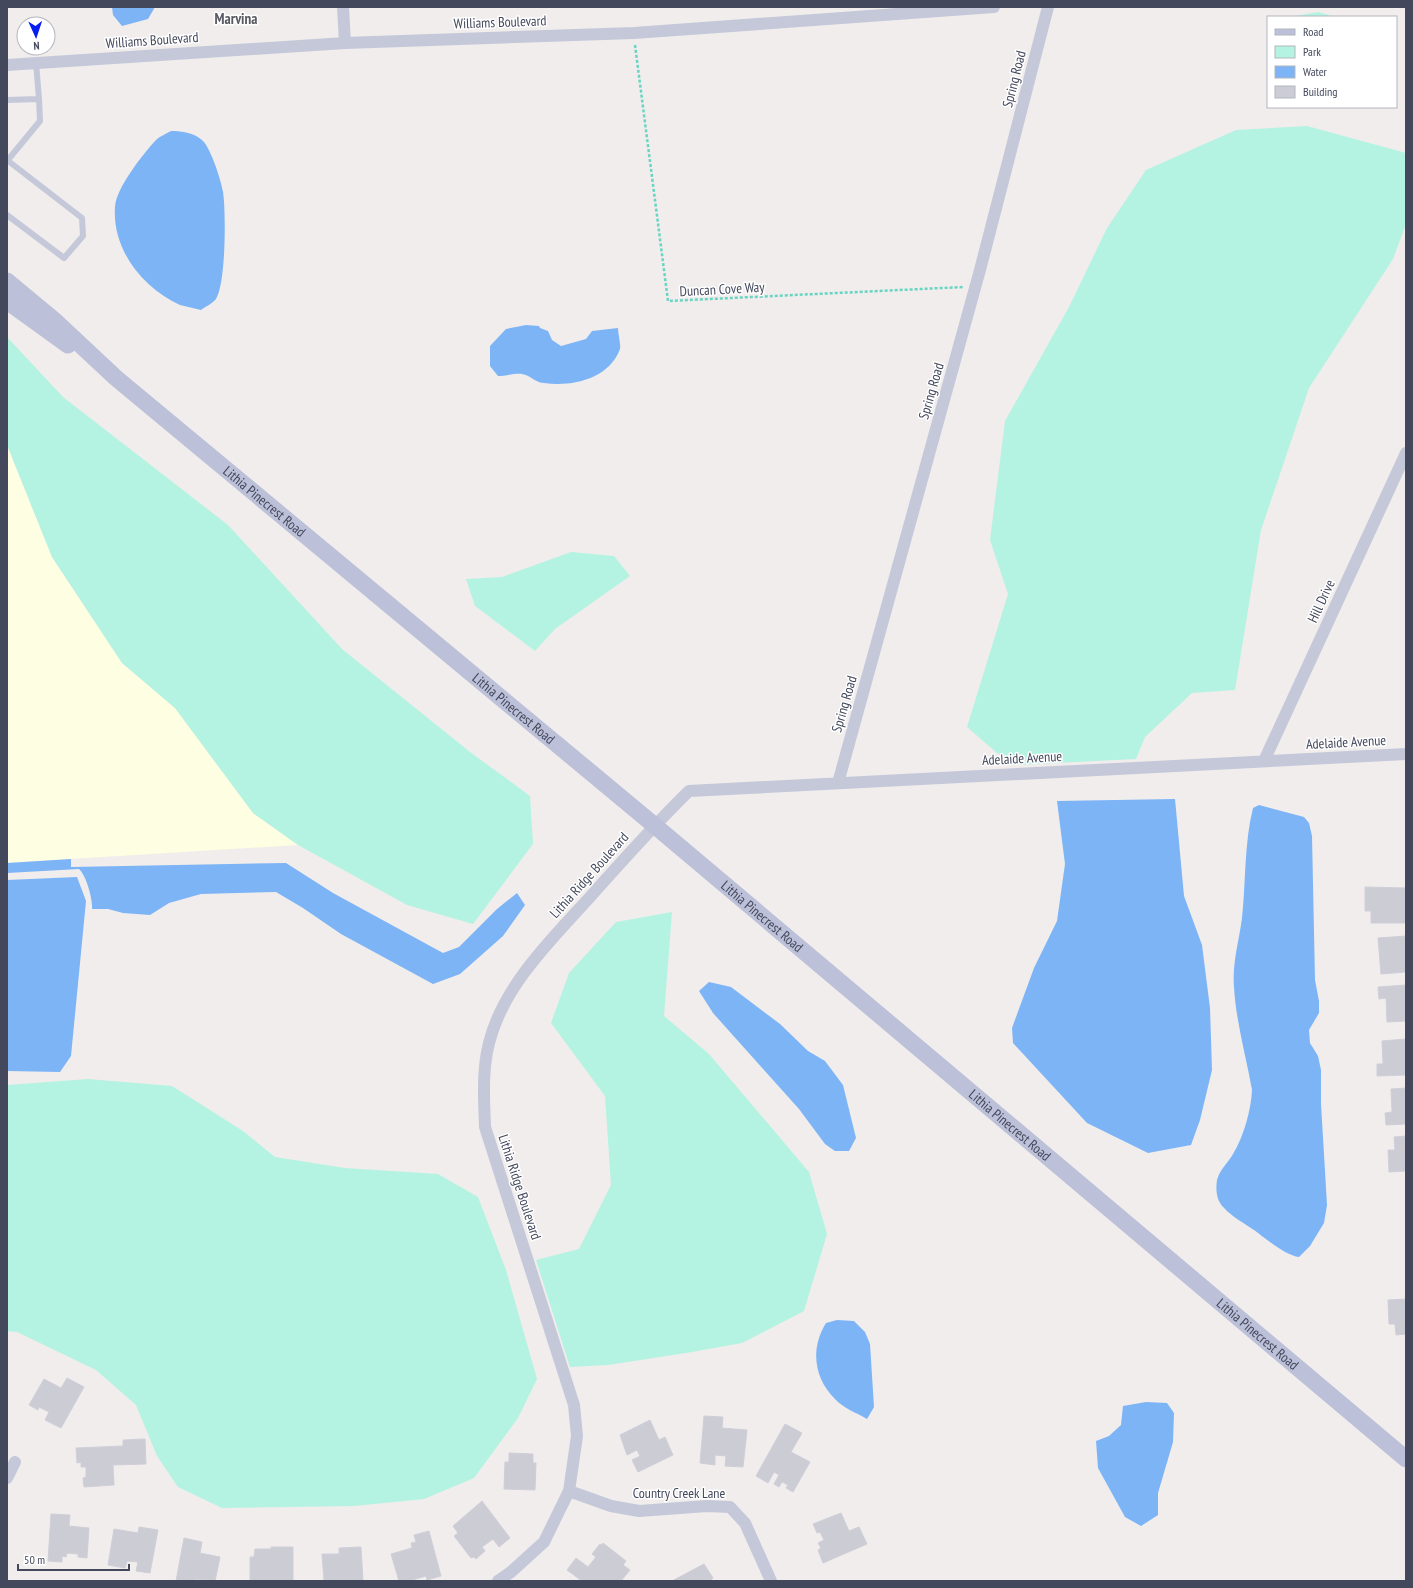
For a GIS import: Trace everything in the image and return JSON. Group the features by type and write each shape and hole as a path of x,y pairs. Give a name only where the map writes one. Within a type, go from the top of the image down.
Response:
{"main road":[{"name":"Lithia Pinecrest Road","path":"7,281 54,320 116,378 654,825 1406,1459"},
{"name":"Lithia Pinecrest Road","path":"7,301 116,378"}],"street":[{"path":"343,7 345,43"},
{"name":"Williams Boulevard","path":"7,65 345,43 634,33 994,7"},
{"name":"Spring Road","path":"838,783 975,287 1048,7"},
{"name":"Hill Drive","path":"1264,761 1406,453"},
{"name":"Adelaide Avenue","path":"654,825 689,791 1406,754"},
{"name":"Lithia Ridge Boulevard","path":"498,1581 511,1572 544,1542 569,1491 578,1436 574,1405 485,1127 483,1079 489,1042 504,1005 535,958 654,825"},
{"path":"7,1478 15,1462"},
{"name":"Country Creek Lane","path":"569,1491 611,1506 639,1511 707,1506 730,1507 745,1523 771,1581"}],"lane":[{"path":"7,216 64,258 83,236 82,218 7,160 40,121 36,63"},
{"path":"7,100 39,99"}],"path":[{"name":"Duncan Cove Way","path":"634,33 668,301 975,287"}],"shaded area":[{"path":"7,445 52,557 122,663 175,708 253,813 298,845 7,863"}],"green space":[{"path":"1318,12 1330,16 1296,16"},
{"path":"1307,126 1406,153 1406,224 1393,259 1309,388 1261,530 1235,690 1192,693 1145,737 1136,759 1015,765 997,753 967,727 1008,594 990,540 1005,421 1069,307 1107,228 1146,170 1236,130"},
{"path":"7,337 63,397 228,525 342,649 470,752 530,796 533,844 473,924 407,905 298,845 253,813 175,708 122,663 52,557 7,445"},
{"path":"571,552 614,556 630,576 555,629 535,651 475,606 466,579 502,577"},
{"path":"672,912 664,1016 709,1054 809,1172 827,1234 804,1311 742,1343 608,1365 570,1367 536,1260 579,1249 611,1185 605,1096 551,1023 569,973 616,922"},
{"path":"88,1079 172,1086 243,1131 275,1157 345,1168 438,1174 478,1197 506,1270 537,1379 518,1418 474,1478 424,1499 354,1506 222,1508 178,1487 157,1456 136,1405 96,1370 17,1332 7,1331 7,1085"}],"water":[{"path":"112,7 155,7 148,19 122,26 113,15"},
{"path":"171,131 188,133 200,138 203,141 212,157 223,192 225,230 222,278 216,299 201,310 180,305 166,298 142,278 132,266 124,252 115,223 115,207 120,190 125,181 156,140"},
{"path":"526,325 539,326 540,328 548,331 552,340 561,346 586,339 592,331 618,328 620,349 615,359 607,368 599,374 577,382 566,384 541,383 522,374 498,376 490,366 490,346 506,329"},
{"path":"1175,799 1184,896 1202,945 1210,1008 1212,1070 1200,1120 1191,1145 1148,1153 1087,1123 1013,1043 1012,1028 1034,968 1057,921 1065,864 1057,801"},
{"path":"1259,805 1304,817 1309,823 1312,836 1315,980 1319,1001 1319,1013 1309,1030 1310,1043 1318,1056 1321,1070 1321,1104 1327,1205 1324,1223 1310,1246 1299,1257 1282,1250 1230,1214 1219,1201 1216,1190 1218,1176 1233,1154 1244,1131 1252,1090 1237,1013 1234,978 1235,961 1242,918 1248,835 1253,808"},
{"path":"71,859 71,867 286,863 333,893 443,953 459,947 497,909 517,893 525,905 503,936 460,974 433,984 341,934 303,908 276,892 201,894 169,903 150,915 123,913 108,909 92,909 88,888 84,876 79,869 7,873 7,863"},
{"path":"77,877 86,901 71,1056 60,1072 7,1071 7,880"},
{"path":"709,982 731,987 780,1024 808,1051 825,1061 843,1085 856,1138 849,1151 835,1151 825,1144 799,1109 713,1013 699,991"},
{"path":"837,1320 854,1321 865,1332 870,1344 874,1407 867,1419 838,1402 822,1382 819,1373 816,1353 821,1333 826,1323"},
{"path":"1146,1402 1167,1403 1174,1413 1173,1442 1158,1493 1158,1515 1141,1526 1125,1517 1098,1468 1096,1441 1109,1436 1121,1425 1123,1406"}],"building":[{"path":"1365,887 1406,888 1406,923 1371,923 1371,911 1365,911"},
{"path":"1406,936 1406,972 1381,974 1378,938"},
{"path":"1406,985 1406,1021 1387,1022 1386,998 1379,999 1378,987"},
{"path":"1406,1039 1406,1075 1377,1076 1377,1064 1383,1064 1382,1041"},
{"path":"1406,1088 1406,1124 1386,1125 1385,1113 1392,1112 1391,1089"},
{"path":"1406,1136 1406,1171 1389,1172 1388,1150 1395,1150 1394,1137"},
{"path":"1406,1299 1406,1334 1396,1335 1395,1324 1389,1324 1388,1300"},
{"path":"67,1378 84,1387 61,1428 45,1420 49,1412 39,1407 38,1410 29,1405 44,1379 61,1388"},
{"path":"704,1416 723,1417 722,1428 747,1430 743,1467 725,1466 726,1456 715,1455 715,1465 700,1463"},
{"path":"650,1420 659,1440 665,1437 673,1455 638,1472 632,1460 640,1456 637,1450 627,1455 620,1435"},
{"path":"785,1424 802,1433 791,1452 810,1462 793,1492 786,1488 788,1485 782,1482 779,1487 774,1484 779,1475 774,1472 768,1483 756,1476"},
{"path":"145,1439 146,1464 113,1465 114,1485 84,1487 83,1478 86,1477 86,1467 81,1467 81,1462 77,1463 76,1448 123,1446 123,1440"},
{"path":"509,1453 533,1454 533,1463 536,1463 535,1490 504,1489 505,1462 509,1462"},
{"path":"482,1501 510,1538 499,1547 493,1539 482,1547 485,1551 476,1559 474,1557 471,1558 454,1536 458,1533 453,1526"},
{"path":"841,1513 849,1531 859,1527 867,1544 823,1563 818,1550 821,1548 818,1543 824,1540 820,1532 817,1533 813,1524"},
{"path":"51,1514 70,1515 69,1526 89,1528 87,1558 78,1557 78,1554 67,1553 66,1557 62,1556 62,1562 48,1561"},
{"path":"139,1527 158,1530 150,1573 136,1571 138,1562 127,1561 125,1568 108,1565 114,1529 138,1533"},
{"path":"429,1531 441,1576 427,1580 426,1576 409,1581 399,1581 391,1554 412,1548 411,1543 416,1542 414,1535"},
{"path":"184,1538 202,1542 200,1553 220,1557 215,1581 196,1579 195,1581 176,1581"},
{"path":"603,1543 626,1561 623,1565 630,1570 621,1581 582,1581 567,1570 576,1558 588,1567 596,1557 592,1554 600,1544 602,1545"},
{"path":"271,1547 293,1547 293,1581 250,1581 250,1557 254,1557 255,1549 271,1549"},
{"path":"361,1547 363,1581 324,1581 322,1554 339,1554 339,1548"},
{"path":"704,1564 713,1578 710,1581 672,1581"}],"district":[{"name":"Marvina","path":"236,19"}]}
